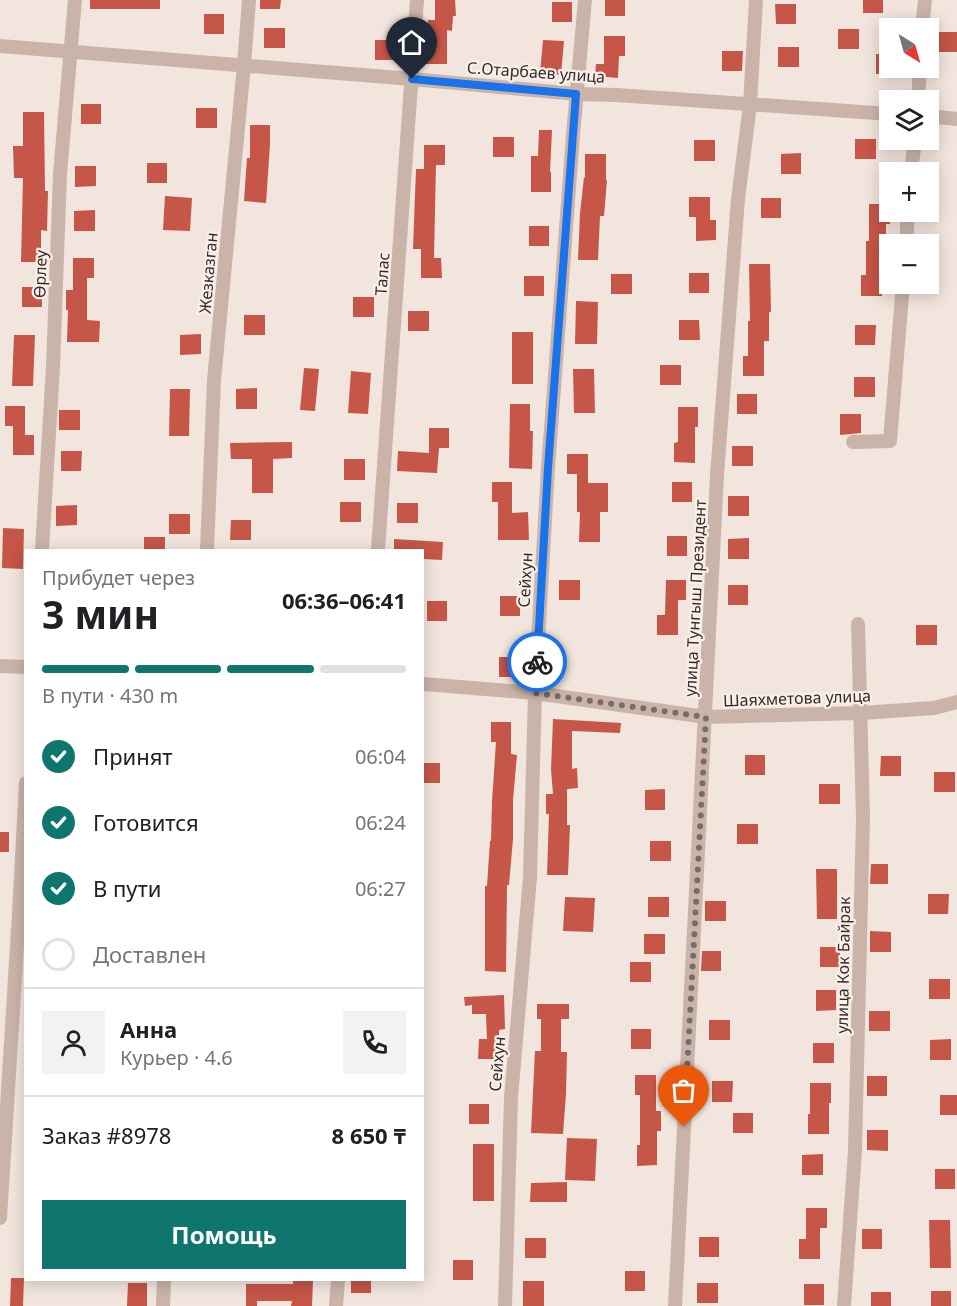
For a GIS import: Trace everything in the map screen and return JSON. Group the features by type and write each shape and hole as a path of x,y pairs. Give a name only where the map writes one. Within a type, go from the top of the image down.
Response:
{"street":[{"name":"Өрлеу","path":"42,549 53,367 60,174 75,0"},
{"name":"Жезказган","path":"207,549 214,380 249,0"},
{"name":"Талас","path":"378,549 417,0"},
{"name":"Сейхун","path":"505,1306 511,1098 530,877 535,693 548,468 585,0"},
{"name":"улица Тунгыш Президент","path":"675,1306 719,452 738,199 750,105 756,0"},
{"path":"923,18 925,0"},
{"name":"С.Отарбаев улица","path":"0,46 576,94 879,113"},
{"path":"939,117 957,119"},
{"path":"853,442 890,441 902,294"},
{"name":"улица Кок Байрак","path":"844,1306 855,1151 863,817 858,624"},
{"path":"0,666 24,668"},
{"name":"Шаяхметова улица","path":"424,684 535,693 706,717 861,713 933,708 957,702"},
{"path":"0,1218 24,816"},
{"path":"163,1306 164,1281"},
{"path":"336,1306 338,1281"}],"building":[{"path":"90,0 160,0 160,9 90,9"},
{"path":"260,0 281,0 280,9 260,9"},
{"path":"435,0 455,0 456,16 453,16 452,31 447,30 447,64 426,64 428,20 435,20"},
{"path":"605,0 625,0 625,16 605,16"},
{"path":"863,0 883,0 883,13 863,13"},
{"path":"552,2 572,2 572,22 552,22"},
{"path":"775,4 796,4 796,24 776,24"},
{"path":"204,14 224,14 224,34 204,34"},
{"path":"264,28 285,28 285,48 264,48"},
{"path":"838,29 859,29 859,49 838,49"},
{"path":"939,32 957,32 957,52 939,52"},
{"path":"604,36 625,36 625,56 619,56 618,78 595,76 596,64 604,64"},
{"path":"375,40 395,40 395,60 375,60"},
{"path":"543,40 564,41 561,75 540,73"},
{"path":"778,47 799,47 799,67 778,67"},
{"path":"722,51 743,51 742,71 722,71"},
{"path":"876,54 879,54 879,74 876,74"},
{"path":"81,104 101,104 101,124 81,124"},
{"path":"196,108 217,108 217,128 196,128"},
{"path":"23,112 44,112 45,191 48,191 47,231 41,230 41,262 21,262 23,178 14,178 13,146 23,146"},
{"path":"250,125 270,125 266,203 244,201 247,158 250,158"},
{"path":"539,130 552,130 551,192 531,192 531,156 538,156"},
{"path":"493,137 514,137 514,157 493,157"},
{"path":"855,139 876,139 876,159 855,159"},
{"path":"694,140 715,140 715,161 694,161"},
{"path":"424,145 445,145 445,165 436,165 434,258 441,258 442,278 421,278 421,249 413,249 416,169 424,169"},
{"path":"801,153 801,174 781,174 781,154"},
{"path":"585,154 606,154 607,180 604,216 600,216 598,260 578,260"},
{"path":"147,163 167,163 167,183 147,183"},
{"path":"75,166 96,166 96,186 75,187"},
{"path":"165,196 192,198 190,231 163,230"},
{"path":"689,197 710,197 710,220 716,220 716,240 696,241 696,217 689,217"},
{"path":"761,198 781,198 781,218 761,218"},
{"path":"869,204 879,204 879,222 890,222 886,224 886,234 879,234 879,294 882,296 861,296 861,275 866,275 866,241 869,241"},
{"path":"95,210 95,231 74,231 74,211"},
{"path":"529,226 549,226 549,246 529,246"},
{"path":"73,258 94,258 94,278 87,278 87,320 100,321 99,342 67,342 66,290 73,290"},
{"path":"749,264 770,264 771,312 769,312 769,341 764,341 764,376 743,376 743,356 748,356 748,321 750,321"},
{"path":"689,273 709,273 709,293 689,293"},
{"path":"611,274 632,274 632,294 611,294"},
{"path":"524,276 544,276 544,296 524,296"},
{"path":"22,287 42,287 42,307 22,307"},
{"path":"353,297 374,297 374,317 353,317"},
{"path":"576,301 598,302 597,344 575,344"},
{"path":"408,311 429,311 429,331 408,331"},
{"path":"244,315 265,315 265,335 244,335"},
{"path":"679,320 699,320 700,340 679,340"},
{"path":"855,325 876,325 875,345 855,345"},
{"path":"512,332 533,332 533,384 512,384"},
{"path":"201,334 201,354 180,355 180,335"},
{"path":"14,335 35,335 33,386 12,386"},
{"path":"660,365 681,365 681,385 660,385"},
{"path":"304,368 319,369 315,411 300,410"},
{"path":"573,369 594,369 595,413 574,413"},
{"path":"351,371 371,373 368,414 348,413"},
{"path":"854,377 875,377 875,397 854,397"},
{"path":"257,388 257,409 236,409 236,389"},
{"path":"170,389 190,389 189,436 169,436"},
{"path":"737,394 757,394 757,414 737,414"},
{"path":"510,404 530,404 530,431 533,431 532,469 509,468"},
{"path":"5,406 25,406 25,435 34,435 34,455 13,455 13,426 5,426"},
{"path":"678,407 698,407 698,427 695,427 695,463 674,462 674,443 678,442"},
{"path":"59,410 80,410 80,430 59,430"},
{"path":"840,414 861,414 861,433 840,435"},
{"path":"429,428 449,428 449,448 439,448 437,473 397,471 398,451 429,453"},
{"path":"292,442 292,458 273,459 273,493 252,493 252,459 231,459 230,443"},
{"path":"732,446 753,446 753,466 732,466"},
{"path":"61,451 82,451 81,471 61,471"},
{"path":"567,454 588,454 588,483 608,483 608,512 600,512 600,542 579,542 580,512 577,512 577,474 567,474"},
{"path":"344,459 365,459 365,480 344,480"},
{"path":"492,482 512,482 512,513 528,512 529,540 498,540 498,502 492,502"},
{"path":"672,482 692,482 692,502 672,502"},
{"path":"728,496 749,496 749,516 728,516"},
{"path":"340,502 361,502 361,522 340,522"},
{"path":"397,503 418,503 418,523 397,523"},
{"path":"77,505 77,525 56,526 56,506"},
{"path":"169,514 190,514 190,534 169,534"},
{"path":"231,520 251,520 251,540 230,540"},
{"path":"3,528 24,529 23,569 2,568"},
{"path":"667,536 687,536 687,556 667,556"},
{"path":"144,537 165,537 165,549 144,549"},
{"path":"749,538 749,559 728,559 728,539"},
{"path":"394,539 443,542 442,560 424,559 424,549 394,549"},
{"path":"559,580 580,580 580,600 559,600"},
{"path":"666,580 686,580 686,600 678,600 678,635 657,635 657,615 665,615"},
{"path":"728,585 748,585 748,605 728,605"},
{"path":"500,596 520,596 520,616 500,616"},
{"path":"427,601 447,601 447,621 427,621"},
{"path":"916,625 937,625 937,645 916,645"},
{"path":"499,657 520,657 520,677 499,677"},
{"path":"553,719 621,723 620,733 572,731 572,769 577,768 578,788 567,789 567,825 570,825 568,875 547,875 549,814 546,814 546,794 553,794 551,770"},
{"path":"491,722 511,722 511,754 517,755 513,800 513,839 509,885 507,885 506,972 485,971 485,886 487,886 491,841 496,742 491,742"},
{"path":"745,755 765,755 765,775 745,775"},
{"path":"881,756 901,756 901,776 880,776"},
{"path":"424,763 440,763 440,783 424,783"},
{"path":"934,772 955,772 955,792 934,792"},
{"path":"819,784 840,784 840,804 819,804"},
{"path":"665,789 665,810 645,810 645,790"},
{"path":"737,824 758,824 758,844 737,844"},
{"path":"0,832 9,832 9,852 0,852"},
{"path":"650,841 671,841 671,861 650,861"},
{"path":"871,864 888,864 888,884 870,884"},
{"path":"816,869 837,869 837,919 817,919"},
{"path":"928,894 949,894 948,914 928,914"},
{"path":"565,897 595,898 593,932 563,931"},
{"path":"648,897 669,897 669,917 648,917"},
{"path":"705,901 726,901 726,921 705,921"},
{"path":"870,931 891,932 891,952 870,952"},
{"path":"644,934 665,934 665,954 644,954"},
{"path":"820,947 840,947 840,967 820,967"},
{"path":"702,951 721,951 721,971 701,971"},
{"path":"630,962 651,962 651,982 630,982"},
{"path":"929,979 950,979 950,999 929,999"},
{"path":"816,990 836,990 836,1010 816,1011"},
{"path":"504,995 505,1029 499,1030 499,1059 478,1059 479,1039 487,1039 486,1014 472,1014 472,1005 465,1006 464,997"},
{"path":"537,1004 569,1004 569,1019 561,1019 561,1052 567,1052 563,1134 531,1133 535,1051 541,1051 541,1019 537,1019"},
{"path":"869,1011 890,1011 890,1031 869,1031"},
{"path":"709,1020 730,1020 730,1040 709,1040"},
{"path":"631,1029 651,1029 651,1049 631,1049"},
{"path":"951,1039 951,1060 930,1060 930,1040"},
{"path":"813,1043 834,1043 834,1063 813,1063"},
{"path":"635,1075 656,1075 656,1111 661,1111 661,1131 657,1131 657,1165 637,1166 637,1145 640,1145 640,1095 635,1095"},
{"path":"867,1076 887,1076 887,1096 867,1096"},
{"path":"712,1081 733,1081 732,1102 712,1102"},
{"path":"810,1083 831,1083 829,1134 808,1134"},
{"path":"940,1095 957,1095 957,1115 940,1115"},
{"path":"469,1104 489,1104 489,1124 469,1124"},
{"path":"733,1113 753,1113 753,1133 733,1133"},
{"path":"867,1130 888,1130 888,1151 867,1150"},
{"path":"567,1138 597,1139 595,1181 565,1180"},
{"path":"473,1144 494,1144 494,1201 473,1201"},
{"path":"823,1154 823,1175 802,1175 802,1155"},
{"path":"935,1169 955,1169 955,1189 935,1189"},
{"path":"567,1182 567,1202 530,1202 531,1183"},
{"path":"806,1208 827,1208 827,1228 820,1228 820,1259 799,1259 799,1239 806,1239"},
{"path":"929,1220 950,1220 951,1268 930,1268"},
{"path":"862,1229 882,1229 882,1249 862,1249"},
{"path":"699,1237 719,1237 719,1257 699,1257"},
{"path":"525,1238 546,1238 546,1258 525,1258"},
{"path":"453,1260 473,1260 473,1280 453,1280"},
{"path":"625,1271 645,1271 645,1291 625,1291"},
{"path":"11,1278 24,1278 23,1306 10,1306"},
{"path":"293,1281 313,1281 312,1306 291,1306 292,1301 257,1301 257,1306 246,1306 246,1284 293,1284"},
{"path":"351,1281 371,1281 371,1293 351,1293"},
{"path":"523,1281 544,1281 544,1306 523,1306"},
{"path":"128,1283 147,1283 147,1306 127,1306"},
{"path":"697,1283 718,1283 718,1303 697,1303"},
{"path":"804,1284 824,1284 824,1305 804,1305"},
{"path":"931,1291 951,1291 951,1306 931,1306"},
{"path":"871,1292 891,1292 891,1306 871,1306"}],"way so far":[{"path":"537,662 535,693 706,717 684,1127"}],"route":[{"path":"412,79 576,94 548,468 537,662"}]}
